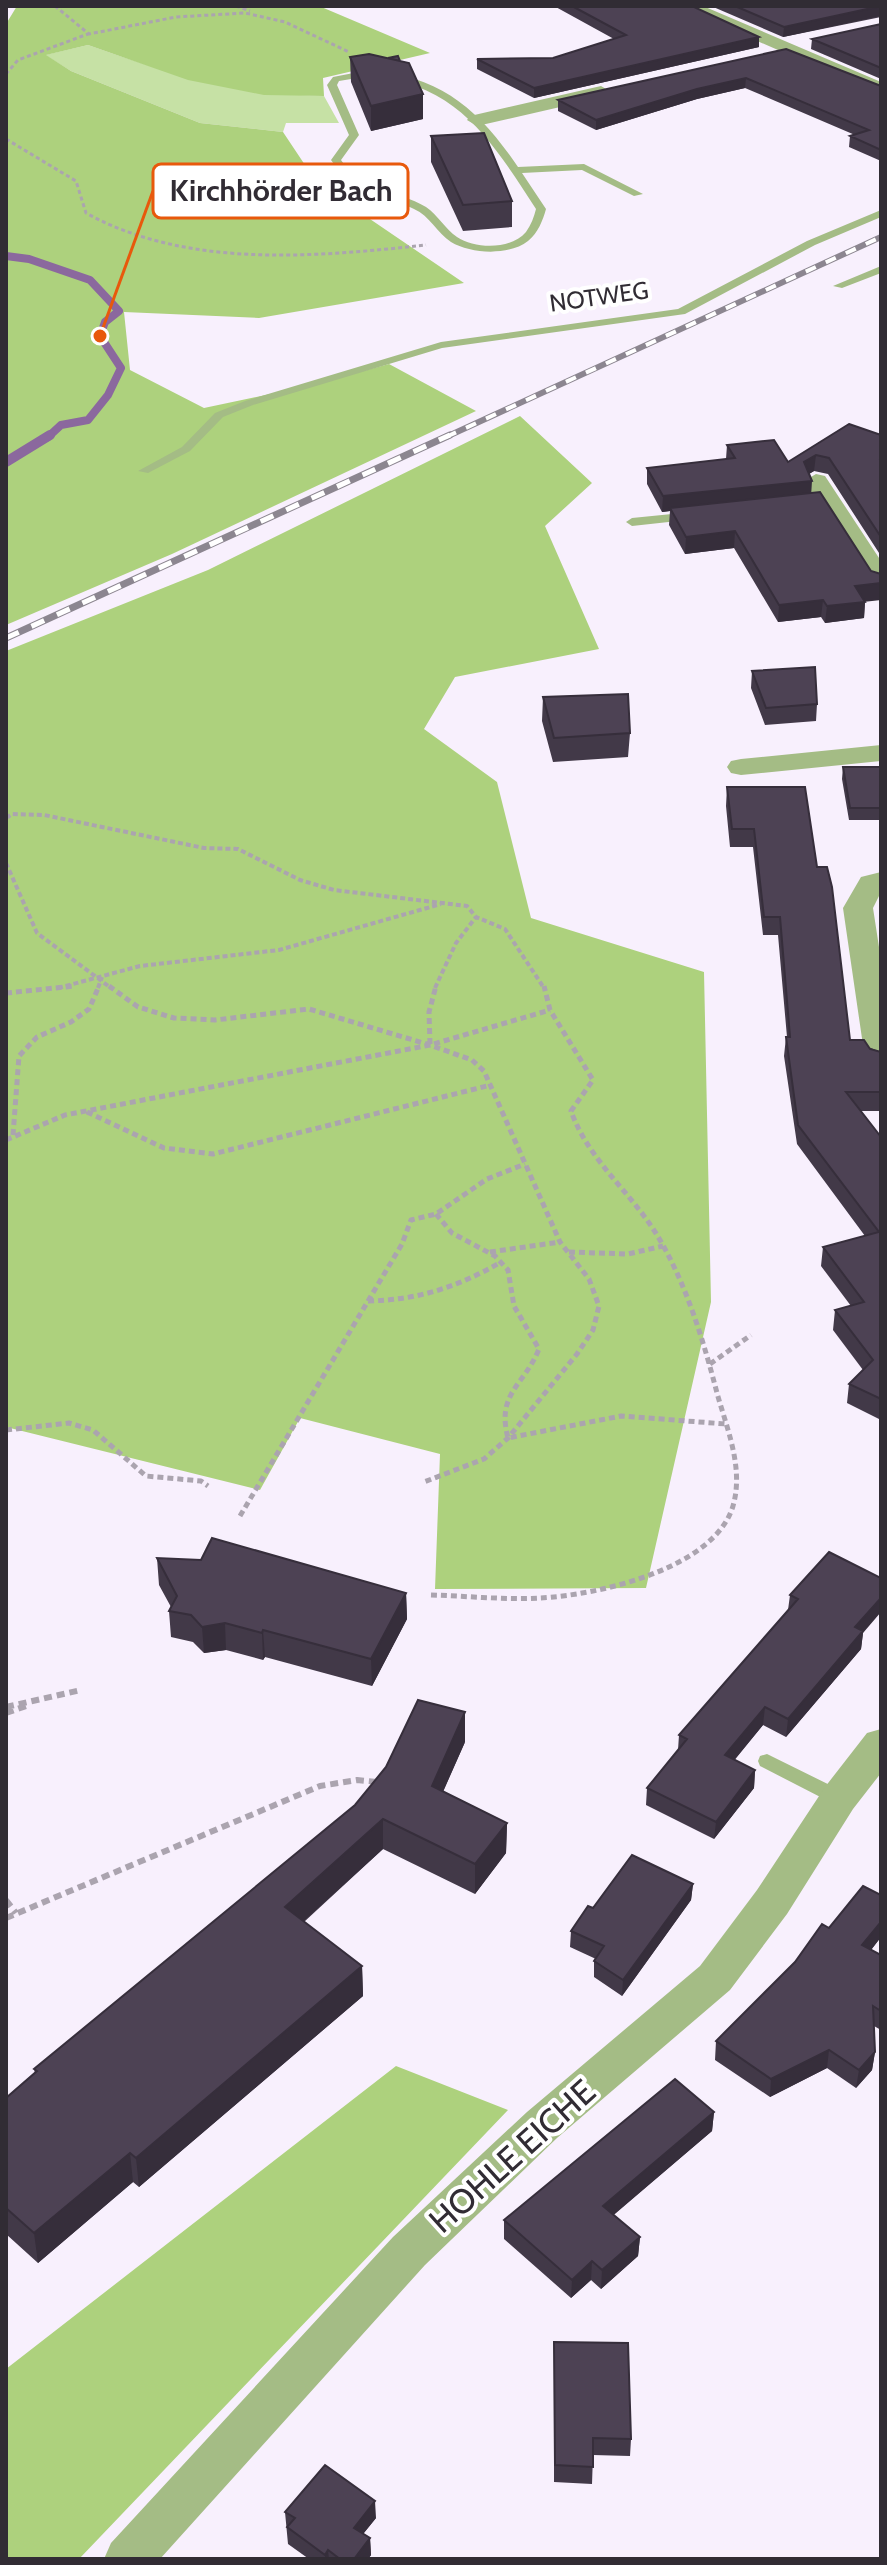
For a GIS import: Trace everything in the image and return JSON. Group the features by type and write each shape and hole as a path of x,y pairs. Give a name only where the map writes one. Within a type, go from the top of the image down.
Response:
{"street":[{"path":"687,6 881,89"},
{"path":"760,56 810,40"},
{"path":"477,120 626,86"},
{"path":"820,495 881,581"},
{"path":"741,767 881,753"},
{"path":"881,881 871,883 858,908 881,1059"},
{"name":"HOHLE EICHE","path":"128,2559 409,2251 542,2125 715,1978 772,1902 839,1798 881,1744"}],"lane":[{"path":"398,73 425,84 477,120 516,170 541,209 533,230 523,240 508,246 477,247 459,242 423,210 357,183 342,172 336,160 354,135 332,85 348,76 398,73"},
{"path":"516,170 584,167 638,194"},
{"name":"NOTWEG","path":"144,471 186,449 219,415 308,384 441,345 681,312 811,243 881,213"},
{"path":"838,286 881,269"},
{"path":"632,522 708,514"},
{"path":"767,1761 839,1798"}],"path":[{"path":"55,6 89,34"},
{"path":"236,6 307,30 398,73"},
{"path":"6,74 18,60 89,34 132,24 235,13 259,14"},
{"path":"6,139 76,181 86,213 112,228 222,254 330,255 459,242"},
{"path":"6,818 12,814 44,815 204,848 238,849 300,880 334,890 467,906 476,917 505,929 543,983 550,1010 593,1080 571,1111 575,1127 605,1173 655,1231 681,1279 710,1364 737,1465 733,1504 721,1533 687,1558 632,1581 543,1598 431,1595"},
{"path":"6,863 37,933 102,977 112,990 138,1007 174,1018 215,1020 309,1009 430,1045 472,1060 484,1071 560,1242 589,1279 599,1306 593,1330 508,1438 484,1459 424,1482"},
{"path":"6,993 73,986 140,966 279,950 446,903"},
{"path":"430,1045 425,1025 429,1003 460,932 476,917"},
{"path":"13,1135 19,1056 37,1037 89,1009 102,977"},
{"path":"6,1140 86,1111 430,1045 550,1010"},
{"path":"86,1111 114,1128 189,1155 213,1154 491,1085"},
{"path":"240,1516 402,1244 411,1220 436,1214 487,1179 525,1164"},
{"path":"436,1214 452,1233 489,1252 508,1270 514,1306 539,1349 533,1369 506,1399 500,1415 508,1438"},
{"path":"489,1252 560,1242"},
{"path":"569,1252 604,1250 642,1256 663,1246"},
{"path":"368,1301 422,1297 460,1287 501,1262"},
{"path":"710,1364 751,1335"},
{"path":"508,1438 621,1416 726,1424"},
{"path":"6,1430 69,1423 93,1430 146,1476 201,1481 208,1486"},
{"path":"6,1707 81,1690"},
{"path":"6,1713 41,1699"},
{"path":"6,1918 320,1786 357,1780 387,1783"},
{"path":"6,1900 16,1913"}],"green space":[{"path":"17,6 319,6 430,53 323,78 324,96 264,95 188,80 88,45 46,55 71,71 200,123 283,132 317,183 464,283 259,318 124,312 130,370 204,408 308,386 389,364 476,411 172,554 6,625 6,24"},
{"path":"88,45 203,81 260,91 324,96 339,123 286,123 283,132 200,123 71,71 45,55"},
{"path":"520,416 592,483 545,526 599,649 455,677 424,729 497,782 531,918 704,972 711,1302 646,1588 435,1589 440,1454 300,1418 260,1490 6,1427 6,651 208,570"},
{"path":"396,2066 508,2110 79,2559 6,2559 6,2369"}],"building":[{"path":"572,6 692,6 759,37 534,88 477,59 553,58 626,35"},
{"path":"735,6 881,6 784,27"},
{"path":"881,24 881,68 812,39"},
{"path":"786,49 881,86 881,150 850,136 869,130 746,78 697,89 596,120 558,100"},
{"path":"369,54 409,63 423,94 371,106 350,57"},
{"path":"484,133 512,201 463,205 431,136"},
{"path":"849,424 881,435 881,537 829,458 816,455 804,462 812,481 663,496 647,468 735,458 727,445 774,440 788,462"},
{"path":"820,492 871,571 881,574 881,583 855,586 865,602 827,606 823,600 779,605 735,531 686,537 670,508"},
{"path":"815,667 817,704 766,708 752,671"},
{"path":"628,694 630,733 554,738 543,697"},
{"path":"843,767 881,767 881,808 850,808"},
{"path":"727,787 805,787 817,867 827,867 832,887 850,1040 864,1040 870,1049 881,1052 881,1092 846,1092 881,1137 881,1399 849,1384 873,1360 835,1310 864,1302 823,1247 879,1232 798,1125 786,1037 790,1037 780,917 764,917 754,829 732,829"},
{"path":"212,1538 406,1593 371,1659 263,1630 262,1633 225,1623 202,1627 191,1615 169,1611 177,1596 157,1558 201,1560"},
{"path":"829,1552 881,1578 881,1598 855,1627 863,1631 788,1719 765,1707 725,1755 755,1770 716,1822 647,1788 687,1739 679,1735 798,1599 790,1595"},
{"path":"418,1700 465,1712 432,1786 507,1823 475,1864 383,1819 285,1907 362,1966 136,2158 130,2153 34,2233 6,2208 6,2098 37,2071 34,2069 355,1805 386,1767"},
{"path":"632,1855 693,1884 623,1980 594,1961 604,1946 571,1931 588,1906 593,1908"},
{"path":"863,1886 881,1895 881,1922 862,1945 881,1955 881,2011 873,2006 875,2052 859,2070 829,2050 771,2079 716,2041 795,1962 822,1924 829,1928"},
{"path":"675,2079 714,2112 603,2206 640,2237 602,2270 592,2261 572,2280 504,2220"},
{"path":"554,2342 628,2343 631,2439 593,2438 593,2467 555,2465"},
{"path":"325,2465 375,2501 354,2528 370,2538 354,2559 340,2559 328,2550 325,2555 287,2527 295,2518 285,2512"}],"waterway":[{"path":"6,256 29,259 90,280 119,311 105,322 100,336 121,368 108,395 88,420 61,425 48,437"},
{"path":"6,462 50,435"}],"railway":[{"path":"446,437 881,237"},
{"path":"6,638 450,435"}],"place":[{"name":"Kirchhörder Bach","path":"100,336"}]}
